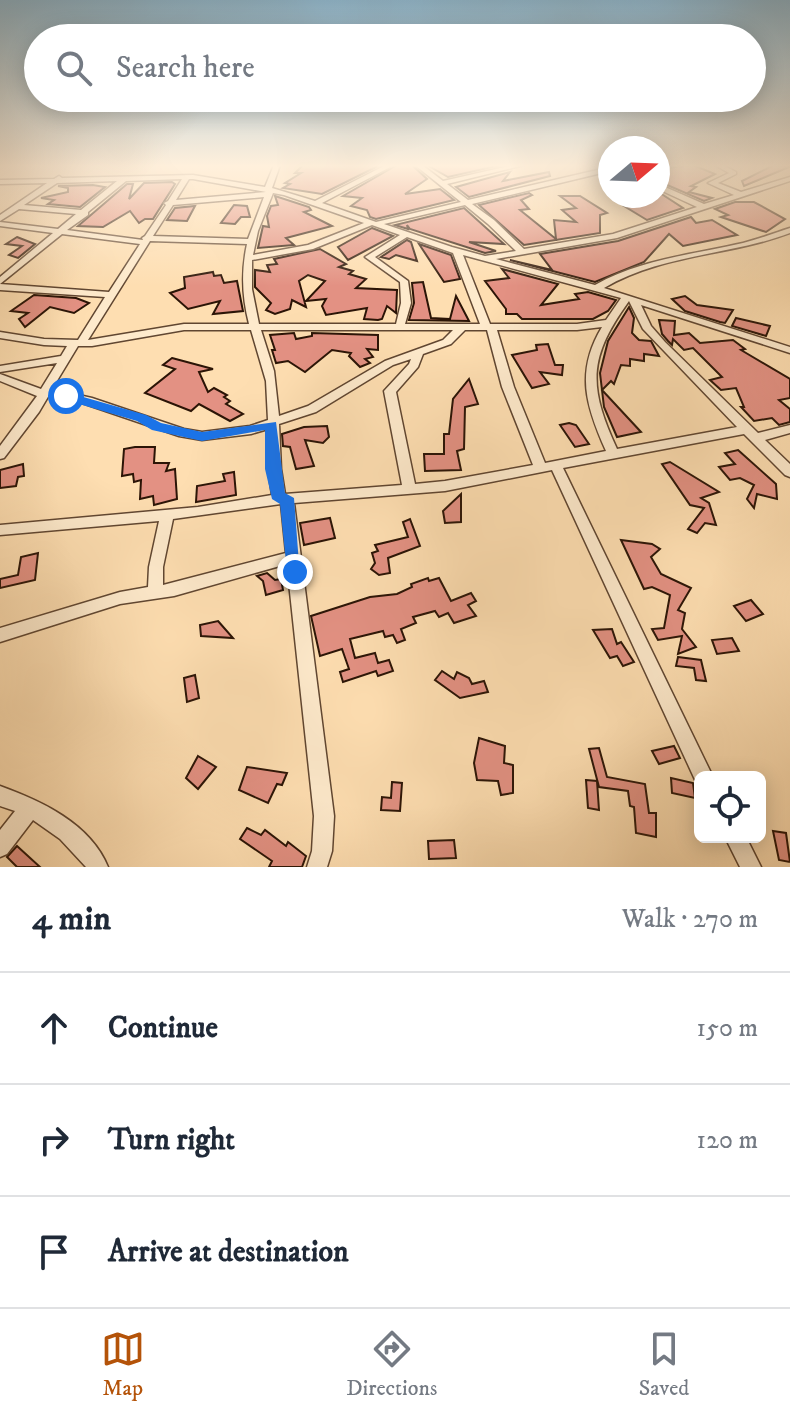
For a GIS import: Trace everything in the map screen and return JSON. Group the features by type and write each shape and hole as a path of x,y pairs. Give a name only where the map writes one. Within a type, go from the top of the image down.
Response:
{"street":[{"path":"0,281 94,205"},
{"path":"0,455 111,295 166,205"},
{"path":"264,205 252,242 247,290 271,382 272,469 283,498 293,557 324,816 319,865"},
{"path":"323,205 405,235 630,298 790,350"},
{"path":"249,258 310,247 372,224 447,205"},
{"path":"470,205 522,252"},
{"path":"484,259 614,236 703,206"},
{"path":"0,221 17,207 85,213"},
{"path":"0,221 144,240 252,242"},
{"path":"595,289 634,270 765,239 790,230"},
{"path":"400,326 406,303 404,281 369,257 405,235"},
{"path":"457,251 508,387 701,771"},
{"path":"0,270 12,272"},
{"path":"0,287 111,295"},
{"path":"613,453 594,411 588,385 592,358 608,323 630,298"},
{"path":"630,298 646,327 790,472"},
{"path":"0,335 78,343 184,327 488,327 608,323"},
{"path":"0,377 44,393 88,401 157,427 202,436 272,425 322,404 389,363 447,342 462,327"},
{"path":"410,490 390,391 414,365 418,353"},
{"path":"0,369 64,359"},
{"path":"0,530 167,515 283,498 410,490 500,477 613,453 790,429"},
{"path":"155,593 156,567 167,515"},
{"path":"0,635 79,609 293,557"},
{"path":"0,796 47,814 81,841 98,867"},
{"path":"0,847 30,807"},
{"path":"738,843 751,867"}],"building":[{"path":"102,205 162,205 153,219 139,223 130,211 103,227 78,226"},
{"path":"234,205 247,206 250,217 241,217 235,224 221,223"},
{"path":"432,205 376,219 370,217 367,210 351,206"},
{"path":"480,205 526,205 529,209 520,210 556,239 554,220 576,222 562,210 576,208 573,205 595,205 607,213 600,215 600,233 524,245"},
{"path":"679,205 683,208 647,220 627,208"},
{"path":"725,205 760,205 785,219 766,232 721,217 728,215 715,209"},
{"path":"195,206 187,221 167,220 175,208"},
{"path":"271,206 309,207 311,210 304,212 332,226 286,238 294,245 258,248 263,226 269,227 267,216"},
{"path":"464,208 504,244 469,242 496,251 485,253 410,229 407,225 408,229 395,225"},
{"path":"691,217 696,223 712,220 737,235 683,246 669,234 644,262 595,282 510,260 552,270 540,254 618,241"},
{"path":"372,228 393,236 348,260 338,247"},
{"path":"17,237 35,244 18,258 9,255 22,246 6,244"},
{"path":"407,240 411,242 417,261 396,255 389,259 381,257"},
{"path":"419,244 451,255 460,279 444,282"},
{"path":"320,249 346,264 339,267 353,271 349,274 366,279 356,288 397,290 396,313 387,306 382,319 378,320 364,319 367,308 326,315 322,306 326,299 306,301 325,281 308,275 299,281 306,307 292,300 290,309 275,314 266,310 271,303 255,287 255,270 270,272 267,265 277,264 274,259"},
{"path":"502,269 558,284 541,305 579,299 575,294 588,292 616,300 608,311 593,319 522,319 517,314 506,314 506,309 485,281 509,278"},
{"path":"213,272 214,276 221,275 224,283 237,281 243,311 213,314 220,301 188,309 170,293 185,288 184,277"},
{"path":"423,282 431,318 450,319 456,296 469,321 409,320 414,303 412,283"},
{"path":"34,295 76,298 89,303 74,313 50,307 25,327 19,319 28,313 11,311"},
{"path":"685,296 697,305 733,310 725,323 720,322 685,311 672,299"},
{"path":"629,307 634,318 632,333 639,340 651,341 659,356 644,354 644,361 630,359 630,366 621,365 614,384 611,381 602,390 600,373 608,341"},
{"path":"736,318 770,326 766,336 732,326"},
{"path":"659,320 675,321 674,335 689,333 700,343 733,340 745,349 741,350 790,379 790,398 779,400 790,409 790,422 779,425 772,418 754,421 741,407 744,407 736,388 721,390 710,380 722,377 693,348 684,350 673,339 672,345 662,334"},
{"path":"294,333 296,339 312,336 312,333 378,335 378,350 367,349 373,357 365,359 370,363 360,367 349,356 351,353 332,350 305,372 288,361 276,363 272,350 275,350 270,335"},
{"path":"548,344 555,365 563,365 562,375 540,372 549,384 532,388 512,355 537,350 536,345"},
{"path":"172,358 213,369 199,372 208,392 214,388 227,395 224,397 230,401 226,404 243,414 230,421 199,404 191,411 145,393 175,369 163,365"},
{"path":"469,379 478,404 465,407 464,449 457,451 461,470 425,471 424,454 444,454 444,434 449,434 453,399"},
{"path":"602,390 641,432 617,437 604,407"},
{"path":"560,425 576,425 589,444 575,447"},
{"path":"327,426 329,437 323,443 305,440 314,466 296,469 290,447 283,446 282,434 304,427"},
{"path":"155,447 154,463 169,463 166,471 175,469 177,499 154,505 153,496 140,499 141,480 134,482 133,474 122,476 124,449"},
{"path":"738,450 776,484 777,499 757,494 754,508 747,499 754,485 740,478 730,480 719,467 735,464 725,453"},
{"path":"670,462 719,492 701,498 709,503 716,525 705,523 697,533 688,529 704,508 690,505 662,464"},
{"path":"23,464 24,476 18,477 16,486 0,488 0,470"},
{"path":"234,472 236,495 196,502 197,486 225,481 223,474"},
{"path":"461,494 461,522 445,523 443,511"},
{"path":"330,518 335,538 304,545 300,523"},
{"path":"410,519 420,546 388,558 390,573 379,575 371,569 375,563 372,553 378,551 375,545 408,537 403,522"},
{"path":"621,540 652,544 660,549 651,557 661,574 691,588 678,610 685,613 682,629 696,647 678,654 682,636 658,640 652,629 664,628 670,595 652,587 644,589"},
{"path":"38,553 35,580 0,588 0,579 18,575 21,557"},
{"path":"267,573 275,580 281,579 283,590 266,595 263,581 257,576"},
{"path":"428,578 429,581 439,578 451,601 471,593 476,601 468,605 476,616 454,623 448,613 439,617 435,611 413,617 416,623 401,629 405,640 397,643 393,635 385,637 383,631 350,639 355,658 375,653 378,663 389,660 393,671 378,676 376,671 343,682 340,672 349,669 342,649 320,656 311,616 370,597 397,594 412,587 411,584"},
{"path":"751,600 763,614 746,621 734,606"},
{"path":"218,621 233,638 201,636 200,625"},
{"path":"612,629 617,644 621,642 634,662 623,666 617,656 610,658 593,630"},
{"path":"732,638 739,651 717,654 712,640"},
{"path":"678,657 701,660 706,681 696,680 694,668 676,666"},
{"path":"442,671 454,679 457,672 469,678 472,684 484,681 488,692 460,698 435,680"},
{"path":"195,675 199,698 187,702 184,678"},
{"path":"479,738 505,746 504,763 513,765 513,793 501,795 498,781 477,780 474,763"},
{"path":"674,746 680,758 659,764 652,751"},
{"path":"599,748 607,777 645,784 649,813 656,813 656,837 636,833 634,807 630,806 628,791 599,787 589,749"},
{"path":"198,756 216,767 198,789 186,778"},
{"path":"247,767 287,773 282,785 277,784 268,803 239,790"},
{"path":"671,778 693,783 694,798 672,793"},
{"path":"586,780 597,781 599,810 588,808"},
{"path":"392,782 402,783 400,811 381,810 382,797 391,798"},
{"path":"247,828 261,835 265,830 286,846 288,842 306,856 302,867 269,867 272,861 240,839"},
{"path":"773,831 786,833 790,862 779,860"},
{"path":"454,840 456,858 429,859 428,841"},
{"path":"17,846 40,867 17,867 7,857"}],"route":[{"path":"66,396 142,418 157,427 202,436 272,425 272,469 279,499 287,498 295,572"}]}
